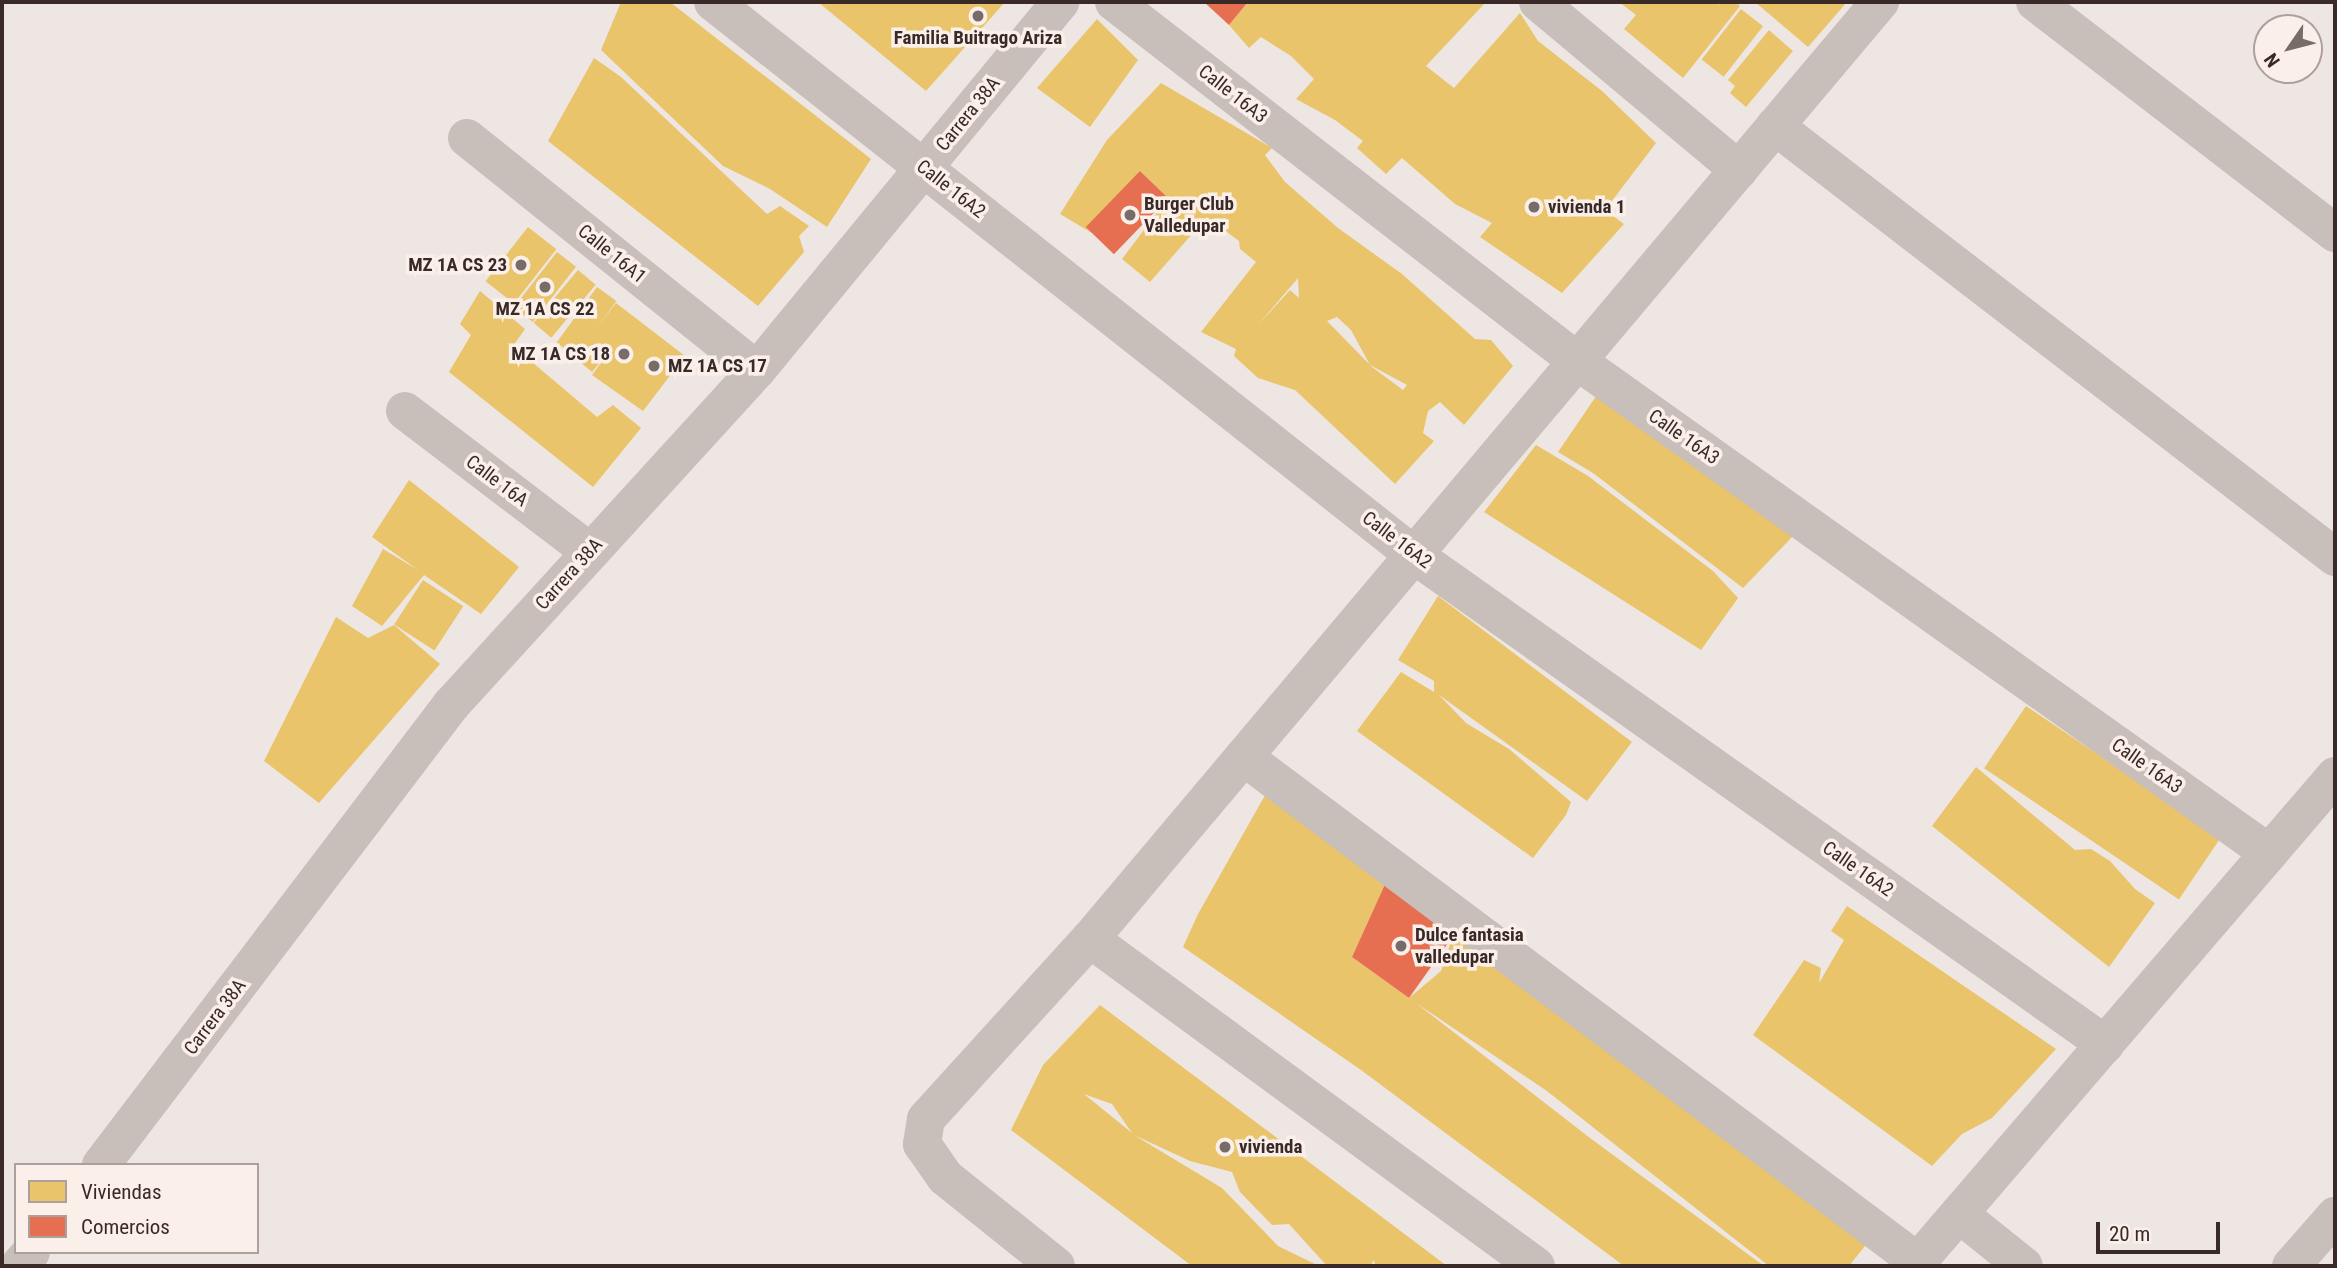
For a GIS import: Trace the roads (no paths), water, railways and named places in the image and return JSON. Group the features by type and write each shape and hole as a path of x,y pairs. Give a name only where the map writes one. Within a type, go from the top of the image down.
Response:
{"street":[{"name":"Calle 16A2","path":"713,2 1414,555 2105,1044"},
{"name":"Carrera 38A","path":"103,1163 451,705 757,370 1059,2"},
{"name":"Calle 16A3","path":"1114,2 1577,361 2269,853"},
{"path":"1538,2 1739,170"},
{"path":"1056,1266 945,1177 922,1144 926,1119 1090,939 1880,2"},
{"path":"2035,2 2335,233"},
{"path":"1775,125 2335,557"},
{"name":"Calle 16A1","path":"467,138 757,370"},
{"name":"Calle 16A","path":"405,411 589,551"},
{"path":"1244,757 1916,1264 2335,776"},
{"path":"1090,939 1536,1266"},
{"path":"1959,1214 2024,1266"},
{"path":"2291,1266 2335,1216"}],"place":[{"name":"Familia Buitrago Ariza","path":"978,16"},
{"name":"vivienda 1","path":"1534,207"},
{"name":"Burger Club Valledupar","path":"1130,215"},
{"name":"MZ 1A CS 23","path":"521,265"},
{"name":"MZ 1A CS 22","path":"545,287"},
{"name":"MZ 1A CS 18","path":"624,354"},
{"name":"MZ 1A CS 17","path":"654,366"},
{"name":"Dulce fantasia valledupar","path":"1401,946"},
{"name":"vivienda","path":"1225,1147"}]}
